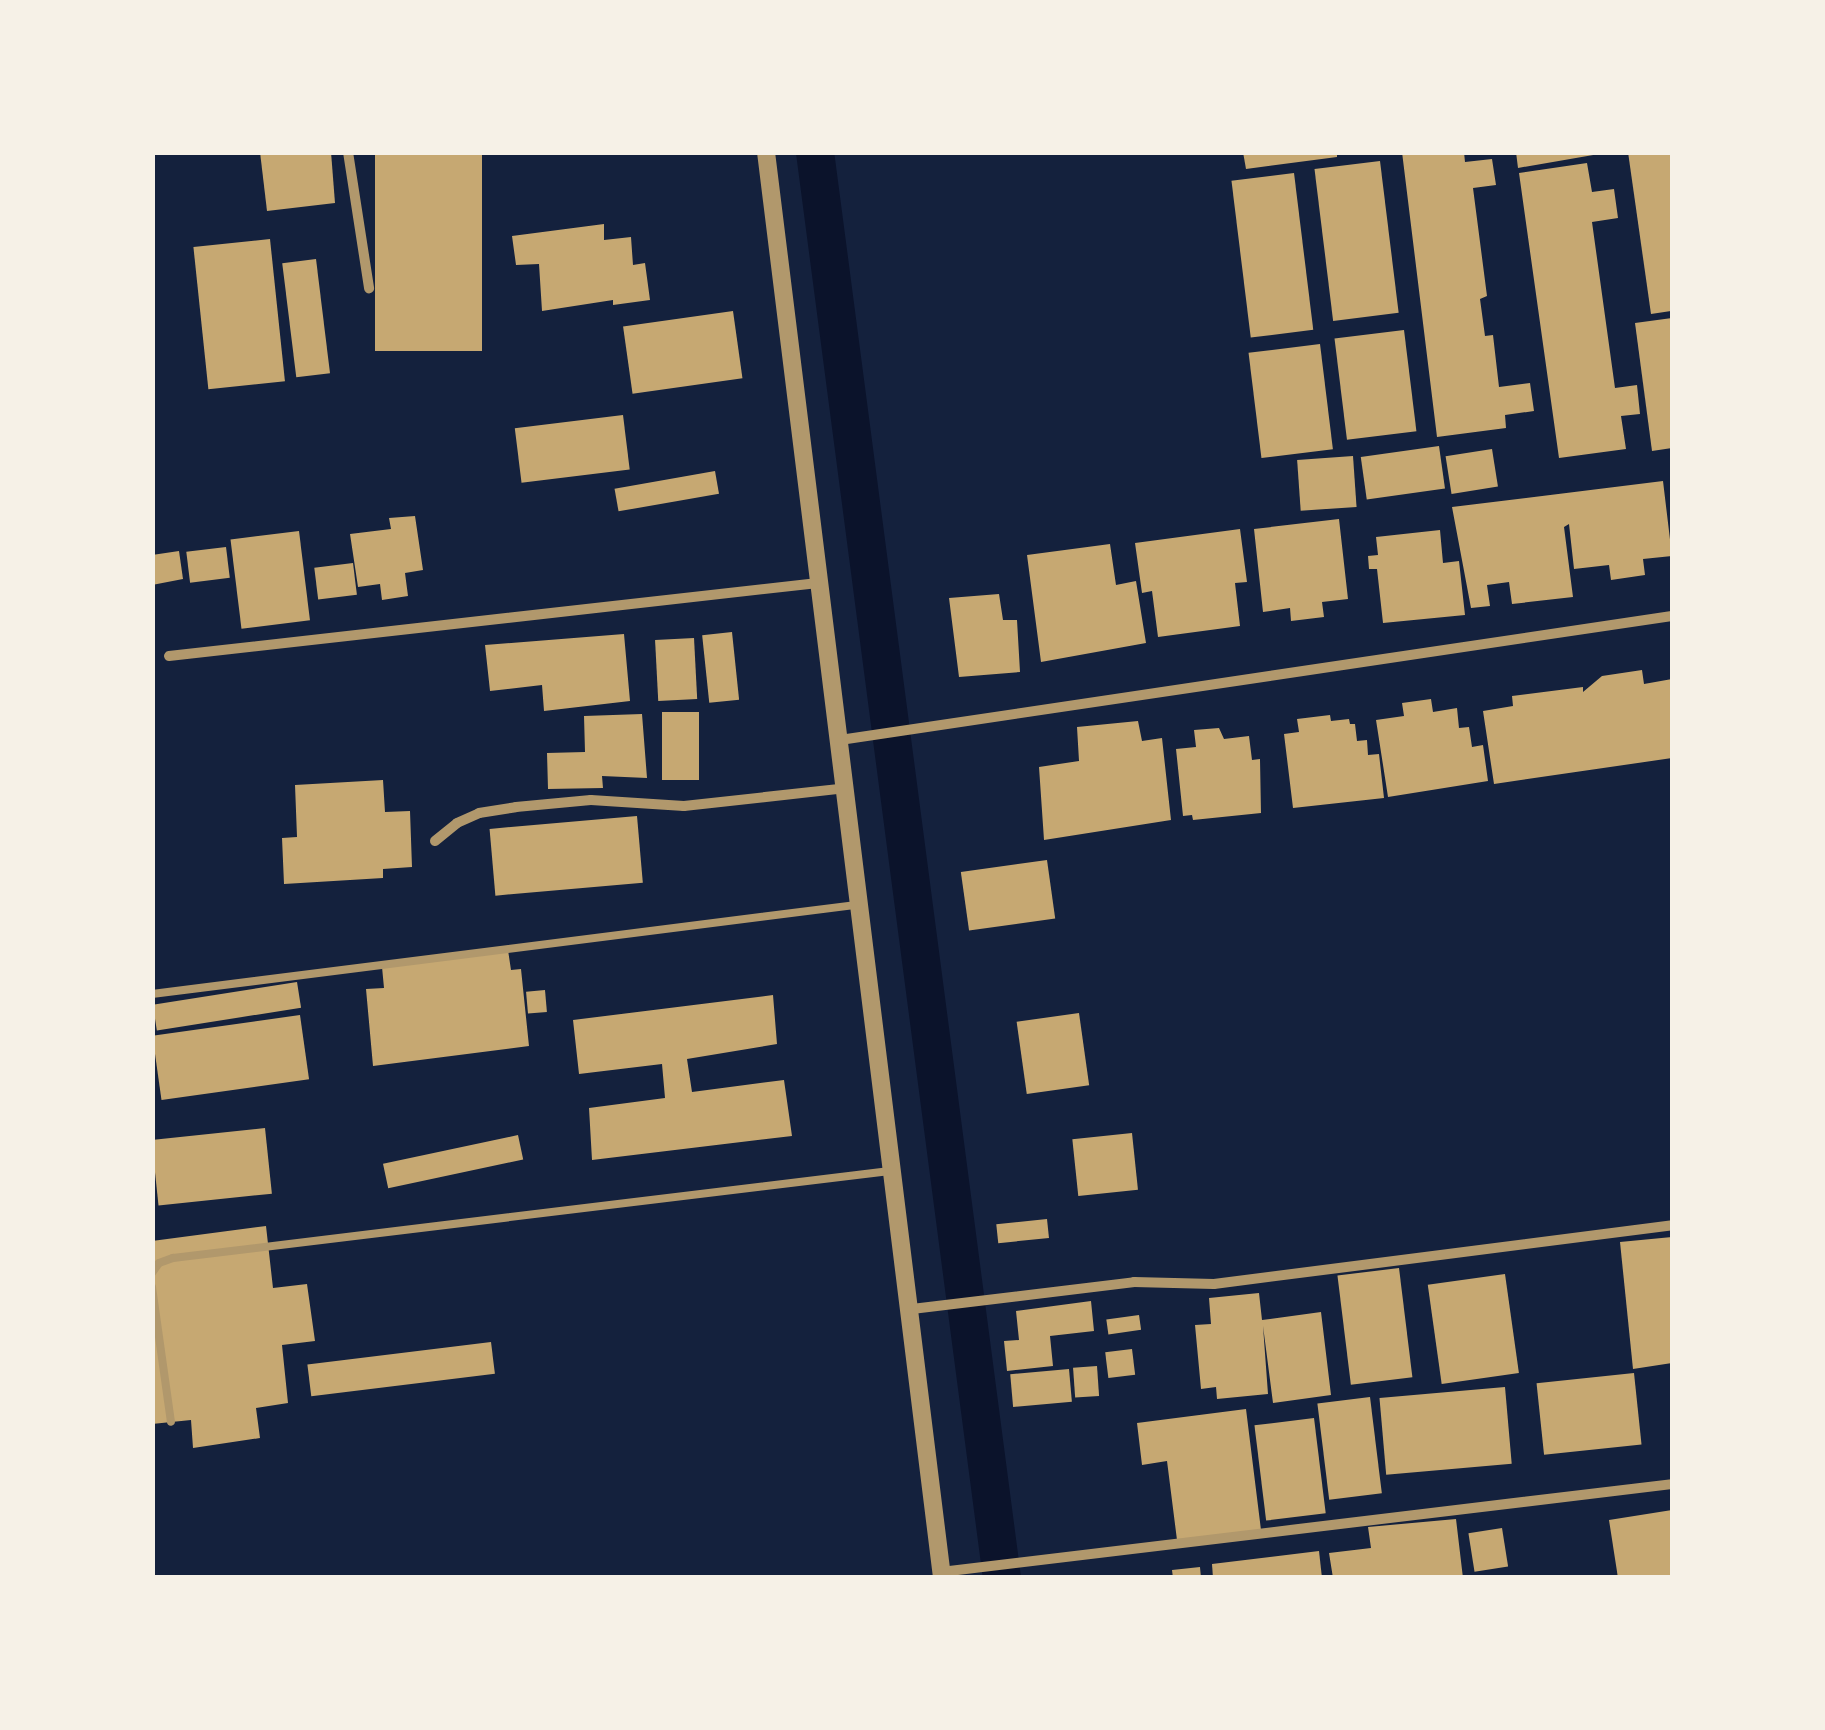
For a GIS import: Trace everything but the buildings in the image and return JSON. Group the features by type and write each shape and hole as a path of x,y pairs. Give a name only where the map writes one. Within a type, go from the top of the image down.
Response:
{"street":[{"path":"348,152 369,288"},
{"path":"766,152 942,1575 1672,1484"},
{"path":"169,656 818,583"},
{"path":"840,740 1672,616"},
{"path":"434,841 479,813 516,807 591,800 684,806 846,788"},
{"path":"912,1309 1134,1282 1214,1284 1672,1225"}],"lane":[{"path":"152,994 861,904"},
{"path":"152,1273 159,1263 173,1258 894,1170"},
{"path":"152,1287 171,1422"}],"waterway":[{"path":"815,152 1002,1578"}]}
